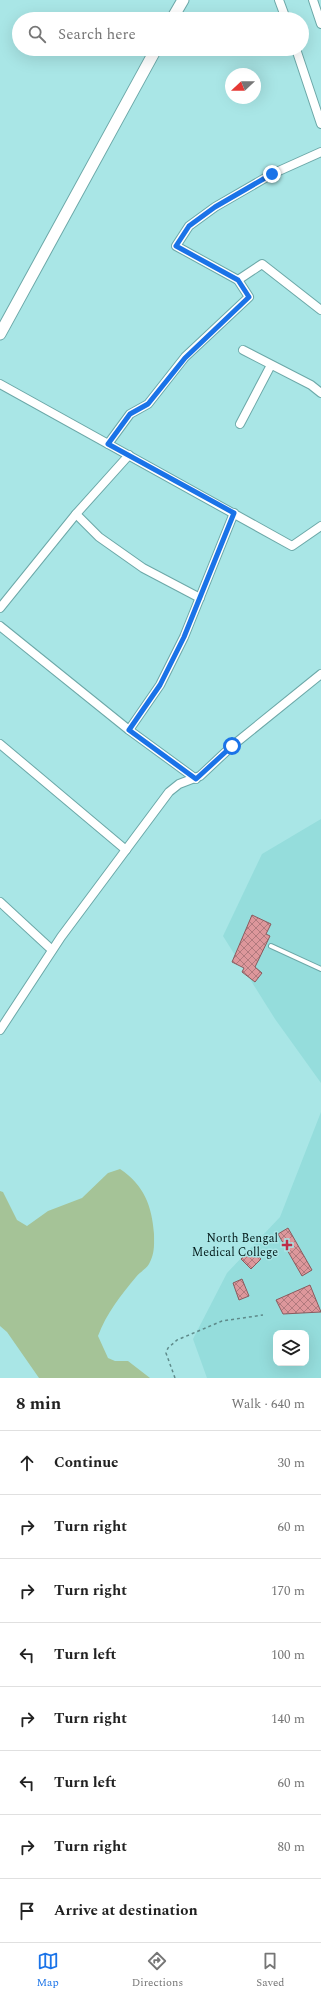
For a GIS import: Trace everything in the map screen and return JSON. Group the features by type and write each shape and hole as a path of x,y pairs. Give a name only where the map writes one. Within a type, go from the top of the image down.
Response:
{"street":[{"path":"176,12 182,0"},
{"path":"280,0 284,12"},
{"path":"313,0 321,24"},
{"path":"0,334 152,56"},
{"path":"298,56 321,124"},
{"path":"108,444 130,414 148,404 185,358 249,297 238,280 176,246 189,226 215,207 272,174 321,152"},
{"path":"238,280 262,264 321,310"},
{"path":"243,350 311,385 321,393"},
{"path":"240,424 272,365"},
{"path":"0,384 292,546 321,526"},
{"path":"0,608 76,514 129,455"},
{"path":"129,730 160,685 184,637 234,513"},
{"path":"76,514 99,537 143,568 200,598"},
{"path":"0,626 129,730 196,779"},
{"path":"0,1030 52,950 172,788 179,784 196,779 232,746 321,674"},
{"path":"0,744 126,850"},
{"path":"0,902 52,950"}],"lane":[{"path":"270,946 321,969"}],"path":[{"path":"175,1378 166,1353 174,1343 222,1321 263,1314"}],"shaded area":[{"path":"321,819 321,1083 275,1019 223,936 262,854"},
{"name":"North Bengal Medical College","path":"321,1112 321,1378 207,1378 193,1339 227,1273 280,1217"}],"green space":[{"path":"120,1169 141,1189 149,1205 153,1224 154,1249 149,1264 136,1277 114,1305 98,1336 108,1358 115,1361 128,1361 150,1378 39,1378 7,1332 0,1326 0,1191 3,1192 17,1220 27,1226 48,1211 82,1198 108,1173"}],"building":[{"path":"252,915 271,924 266,934 270,936 255,967 262,973 255,982 242,972 244,968 232,962"},
{"path":"288,1228 312,1270 302,1276 278,1234"},
{"path":"251,1249 261,1259 251,1269 241,1259"},
{"path":"242,1279 249,1296 239,1300 233,1283"},
{"path":"310,1285 321,1312 283,1314 276,1300"}],"place":[{"name":"North Bengal Medical College","path":"287,1245"}],"route":[{"path":"232,746 196,779 129,730 160,685 184,637 234,513 108,444 130,414 148,404 185,358 249,297 238,280 176,246 189,226 215,207 272,174"}]}
